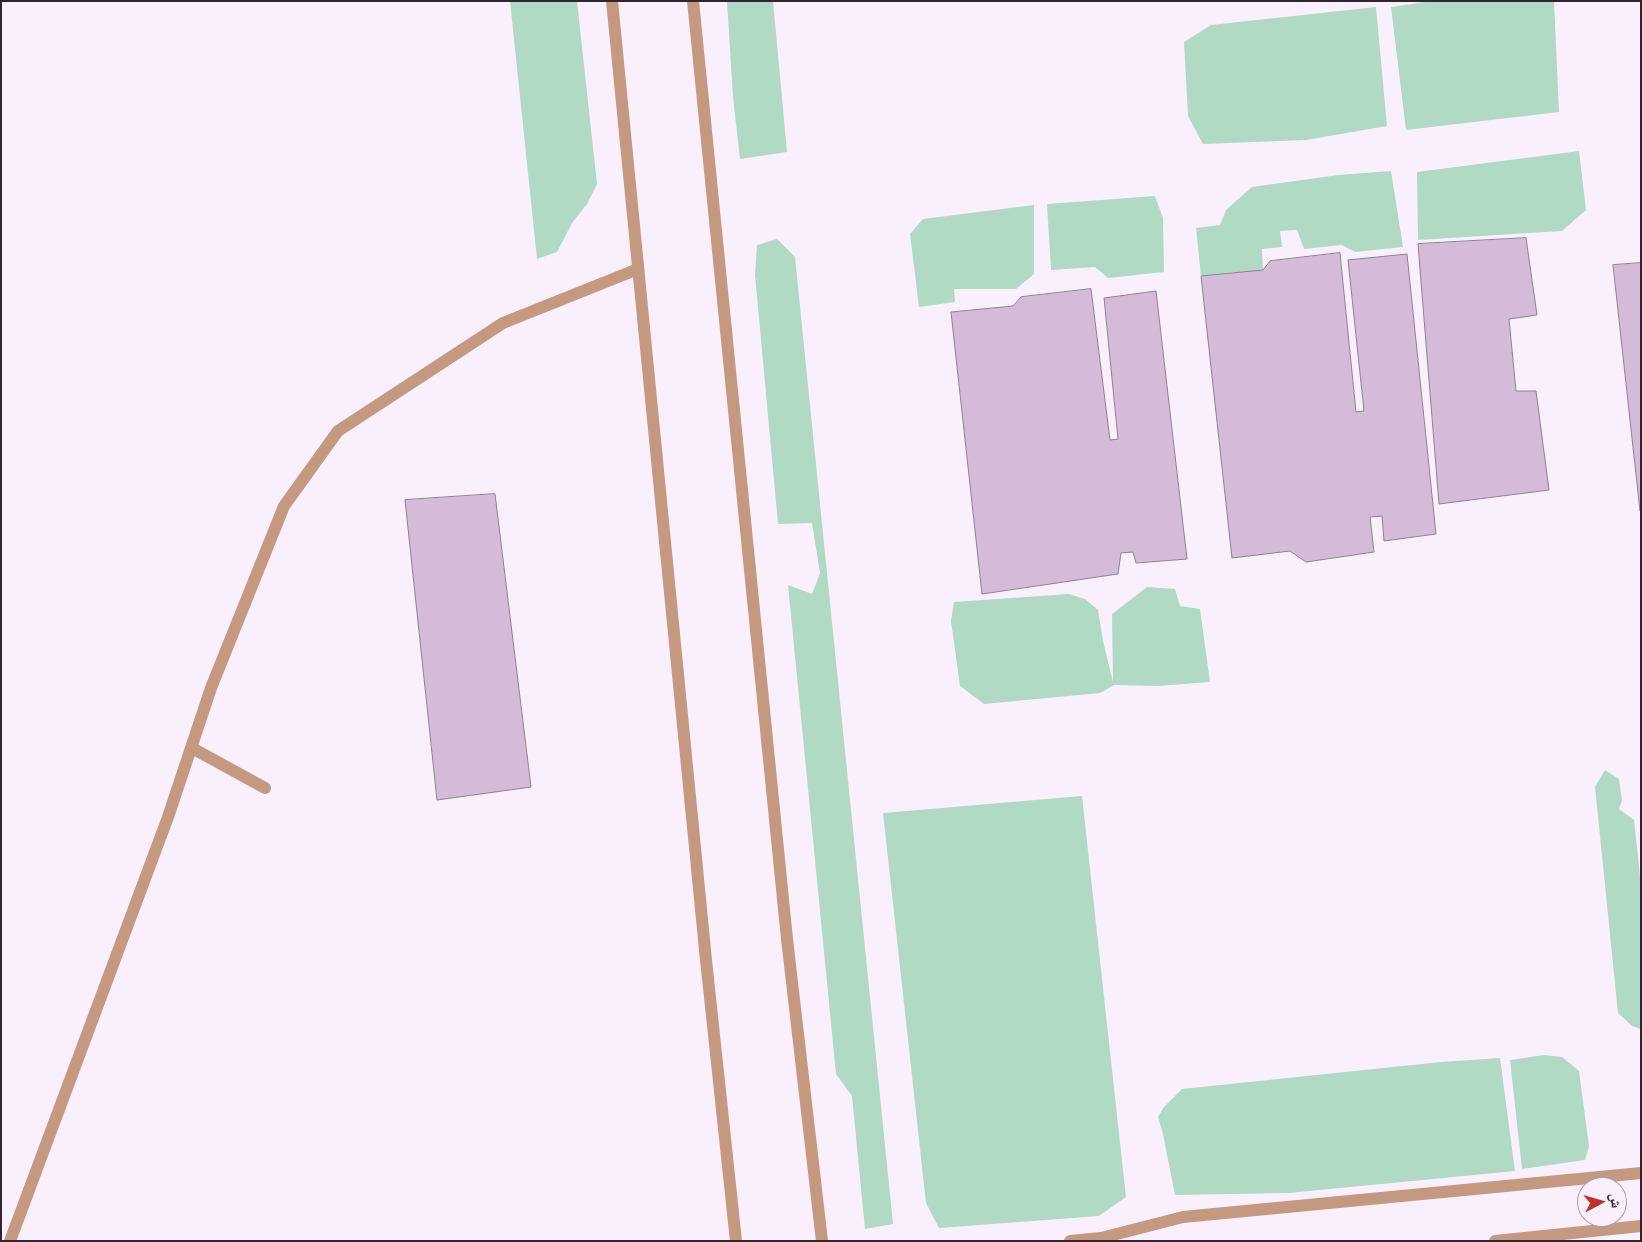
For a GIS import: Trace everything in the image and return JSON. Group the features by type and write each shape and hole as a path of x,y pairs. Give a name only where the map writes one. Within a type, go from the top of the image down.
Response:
{"street":[{"path":"612,1 704,940 736,1241"},
{"path":"693,1 787,939 822,1241"},
{"path":"10,1241 168,817 211,688 284,506 338,431 503,324 638,269"},
{"path":"192,748 265,788"},
{"path":"1070,1241 1102,1238 1184,1217 1641,1173"},
{"path":"1495,1241 1641,1226"}],"green space":[{"path":"510,1 577,1 597,184 587,204 572,223 557,252 537,259"},
{"path":"727,1 773,1 787,152 740,159 733,97"},
{"path":"1432,1 1554,1 1559,112 1406,130 1391,7"},
{"path":"1376,7 1387,126 1306,140 1203,144 1188,116 1184,42 1211,25"},
{"path":"1579,151 1586,210 1562,231 1418,240 1417,172"},
{"path":"1391,171 1403,247 1355,252 1342,245 1304,249 1297,230 1280,231 1282,247 1262,249 1263,270 1201,276 1196,228 1220,225 1226,210 1252,187 1338,175"},
{"path":"1155,196 1163,218 1164,272 1108,278 1095,267 1051,270 1047,204"},
{"path":"1034,205 1034,274 1016,289 954,289 955,302 919,307 910,234 923,219"},
{"path":"777,239 795,257 893,1224 865,1229 852,1096 836,1074 788,585 812,594 820,573 812,523 778,524 755,275 757,245"},
{"path":"1147,587 1175,589 1180,606 1200,609 1210,682 1157,686 1114,685 1100,693 984,704 960,686 951,621 954,602 1069,594 1085,599 1098,610 1113,682 1112,614"},
{"path":"1605,770 1619,779 1622,801 1619,809 1634,820 1641,885 1641,1029 1632,1026 1618,1013 1595,787"},
{"path":"1082,796 1126,1197 1099,1216 939,1228 926,1203 883,813"},
{"path":"1544,1055 1562,1057 1579,1071 1589,1146 1585,1160 1522,1169 1510,1060"},
{"path":"1500,1058 1515,1171 1289,1193 1175,1195 1158,1117 1164,1107 1182,1089 1441,1062"}],"building":[{"path":"1526,238 1537,315 1509,319 1516,391 1536,391 1549,490 1439,504 1418,244"},
{"path":"1340,253 1356,412 1364,411 1348,260 1407,254 1436,534 1384,541 1382,516 1370,517 1374,552 1306,562 1290,551 1232,558 1201,276 1263,270 1270,261"},
{"path":"1641,263 1641,511 1640,511 1613,265"},
{"path":"1091,289 1110,440 1118,439 1104,298 1156,291 1187,559 1136,563 1133,552 1121,553 1118,574 982,594 951,312 1013,306 1021,297"},
{"path":"495,494 531,787 437,800 405,500"}]}
